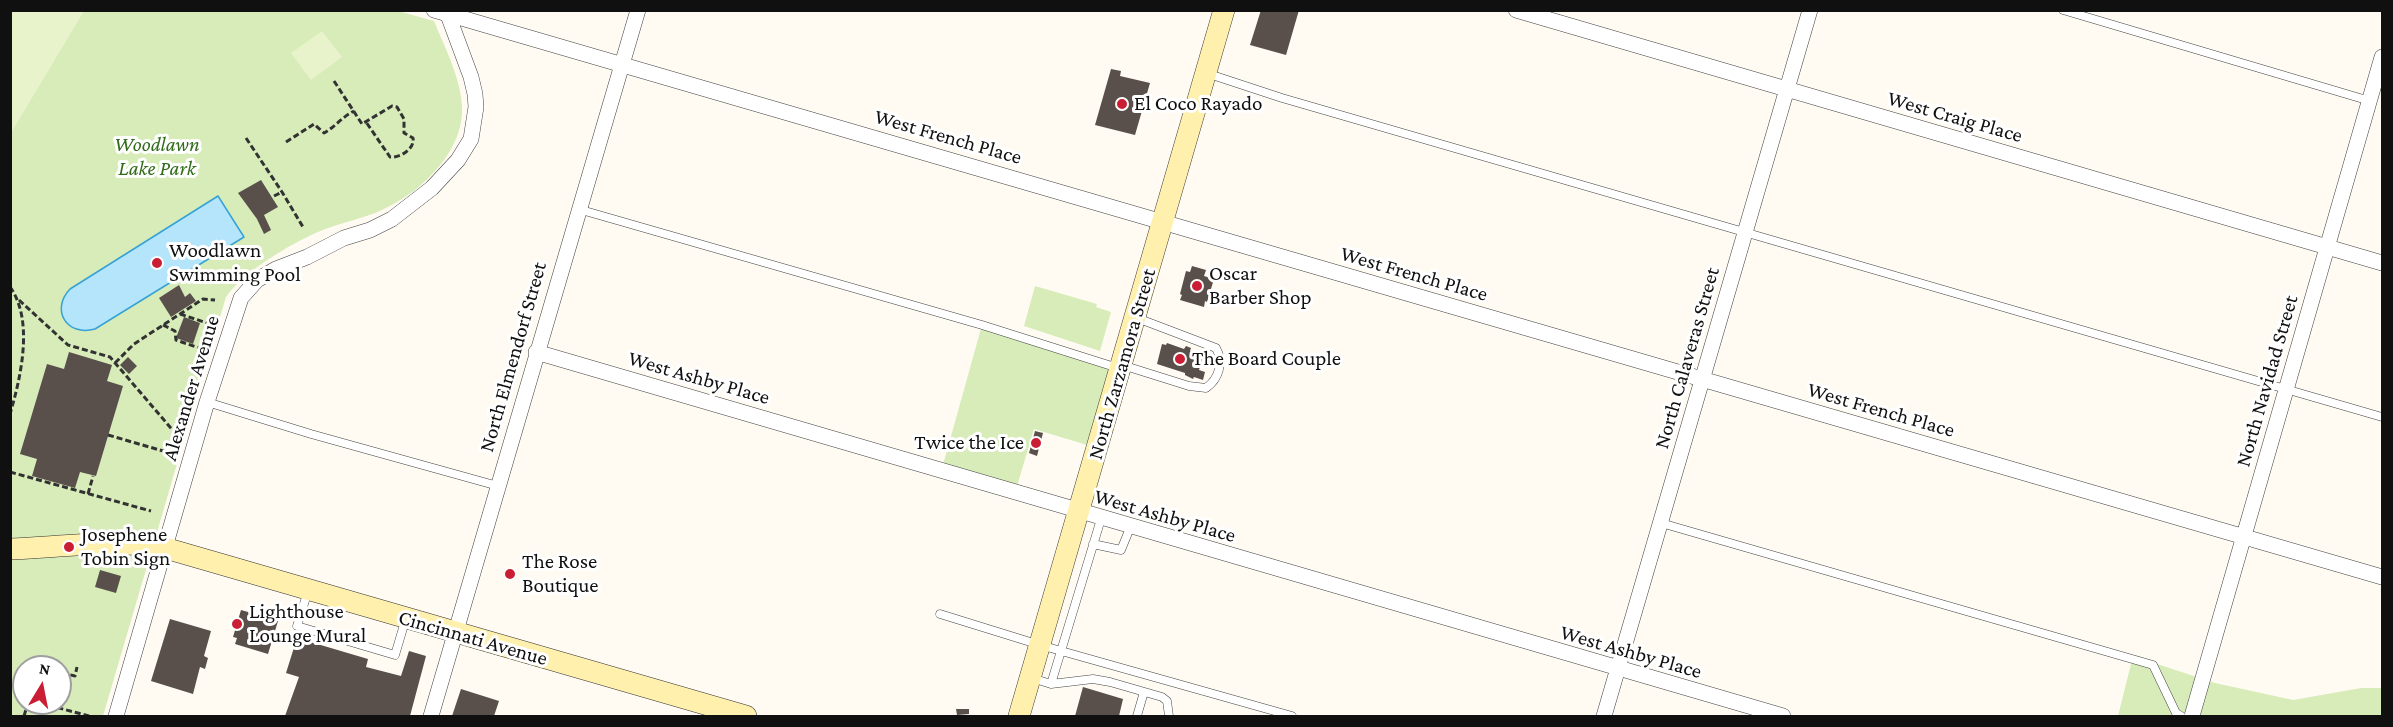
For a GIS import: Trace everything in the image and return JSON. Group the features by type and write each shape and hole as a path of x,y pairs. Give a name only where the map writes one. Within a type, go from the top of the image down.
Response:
{"street":[{"name":"North Elmendorf Street","path":"430,717 638,10"},
{"name":"North Zarzamora Street","path":"1019,717 1224,10"},
{"name":"West Craig Place","path":"1516,10 2382,263"},
{"name":"North Calaveras Street","path":"1604,717 1810,10"},
{"name":"West French Place","path":"441,13 1163,221 2382,578"},
{"name":"Alexander Avenue","path":"116,717 207,402 241,298 257,280 276,269 392,219 432,188 458,160 471,139 476,108 471,77 441,13"},
{"name":"North Navidad Street","path":"2192,717 2382,57"},
{"name":"West Ashby Place","path":"536,352 1130,528 1783,717"},
{"name":"Cincinnati Avenue","path":"10,549 107,545 149,545 165,548 746,717"}],"lane":[{"path":"2063,10 2370,101"},
{"path":"1206,73 1282,98 2382,417"},
{"path":"578,208 1189,386 1206,388 1215,382 1220,355 1216,348 1135,317"},
{"path":"207,402 311,434 498,486"},
{"path":"1051,684 1101,519"},
{"path":"1661,523 2153,665 2176,713 2181,717"},
{"path":"1093,544 1120,550 1130,528"},
{"path":"308,590 297,626 395,655 406,618"},
{"path":"940,614 1292,717"},
{"path":"1030,678 1051,684 1093,679 1144,692 1167,701 1169,717"},
{"path":"1137,717 1144,692"}],"path":[{"path":"334,81 362,124 392,106 397,107 404,119 404,133 413,138 411,148 395,158 390,158 366,122"},
{"path":"286,142 314,124 324,133 334,127 344,116 354,111"},
{"path":"246,138 303,227"},
{"path":"274,196 282,192"},
{"path":"10,286 19,300 68,345 110,357 176,434"},
{"path":"115,363 134,344 203,299 215,300"},
{"path":"10,414 18,387 23,356 19,300"},
{"path":"180,314 207,323"},
{"path":"163,325 175,331 176,340 199,348"},
{"path":"108,435 170,453"},
{"path":"10,472 151,511"},
{"path":"88,494 93,476"},
{"path":"72,675 75,676 77,667"},
{"path":"72,712 89,717"}],"green space":[{"name":"Woodlawn Lake Park","path":"10,11 398,11 434,21 459,85 462,107 461,124 456,140 437,169 411,193 382,210 318,232 294,244 255,268 226,297 103,716 11,716"},
{"path":"10,11 84,11 11,133"},
{"path":"322,31 342,57 311,80 291,53"},
{"path":"1035,286 1097,304 1096,307 1111,312 1100,351 1024,326"},
{"path":"982,325 1120,368 1097,448 1034,429 1015,493 941,472"},
{"path":"2133,656 2215,683 2293,700 2361,688 2382,688 2382,716 2118,716"}],"water":[{"name":"Woodlawn Swimming Pool","path":"218,196 244,237 95,329 76,329 65,320 62,305 70,289"}],"building":[{"path":"1261,10 1299,10 1286,55 1250,45"},
{"name":"El Coco Rayado","path":"1111,69 1121,71 1120,76 1150,83 1135,135 1095,125"},
{"path":"261,180 278,207 264,215 271,230 264,234 257,219 238,193"},
{"name":"Oscar Barber Shop","path":"1192,266 1206,270 1204,276 1214,279 1204,307 1180,300 1186,271 1190,272"},
{"path":"179,285 185,297 190,293 196,301 171,317 159,298"},
{"path":"184,317 200,323 193,344 176,338"},
{"name":"The Board Couple","path":"1167,343 1184,349 1186,346 1191,348 1190,351 1199,350 1199,353 1204,354 1199,370 1205,372 1203,380 1194,377 1193,379 1185,373 1157,364 1162,344"},
{"path":"69,352 112,365 107,381 123,386 96,476 80,472 75,488 32,476 37,459 20,454 47,364 64,369"},
{"path":"128,357 137,366 129,374 120,365"},
{"name":"Twice the Ice","path":"1035,431 1043,433 1037,456 1029,453"},
{"path":"100,570 121,576 116,593 95,587"},
{"path":"241,610 255,614 261,613 267,618 278,621 268,654 235,644 237,638 233,637"},
{"path":"170,619 211,631 204,656 208,658 205,669 200,667 193,694 151,681"},
{"path":"297,638 368,659 366,667 401,676 409,651 426,656 410,716 285,716 299,677 286,673"},
{"path":"1083,687 1123,699 1119,716 1075,716"},
{"path":"461,689 499,701 494,716 452,716"},
{"path":"956,709 969,709 969,714 957,715"}],"place":[{"name":"El Coco Rayado","path":"1122,104"},
{"name":"Woodlawn Swimming Pool","path":"157,263"},
{"name":"Oscar Barber Shop","path":"1197,286"},
{"name":"The Board Couple","path":"1180,359"},
{"name":"Twice the Ice","path":"1036,443"},
{"name":"Josephene Tobin Sign","path":"69,547"},
{"name":"The Rose Boutique","path":"510,574"},
{"name":"Lighthouse Lounge Mural","path":"237,624"}]}
